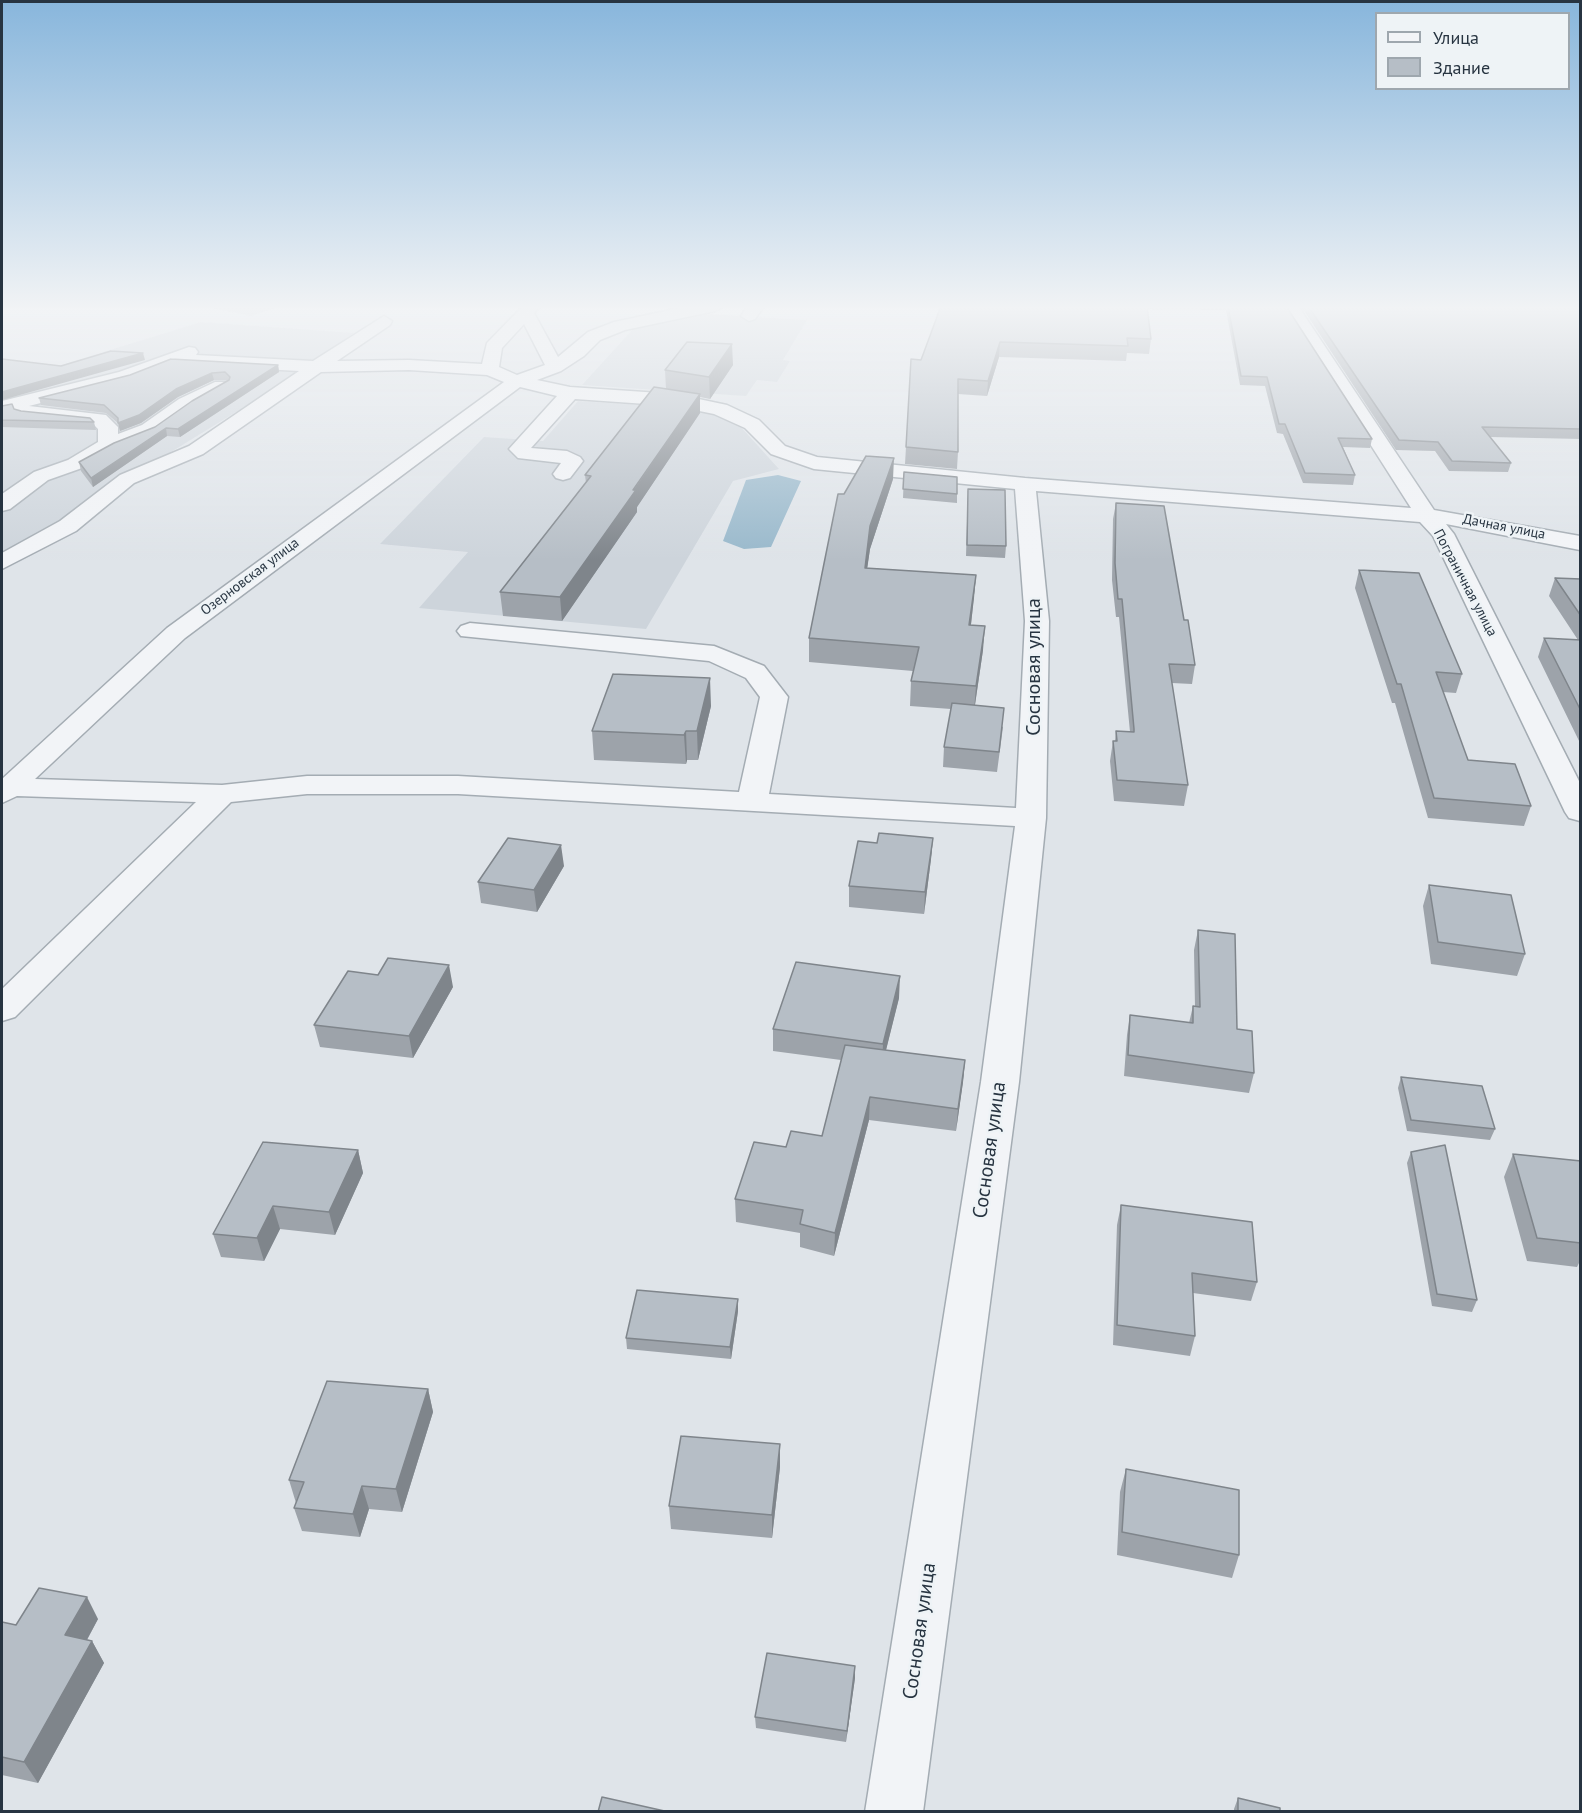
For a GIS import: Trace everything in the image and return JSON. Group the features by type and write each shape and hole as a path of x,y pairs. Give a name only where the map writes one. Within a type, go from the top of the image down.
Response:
{"street":[{"path":"2,408 69,391"},
{"path":"2,504 41,476 75,464 108,445 149,429 186,403 212,391"},
{"path":"2,562 68,526 127,479 196,450 283,391"},
{"name":"Озерновская улица","path":"7,791 176,633 504,391"},
{"name":"Дачная улица","path":"559,391 675,400 720,409 752,424 778,450 814,463 865,470 1025,484 1454,518 1581,543"},
{"name":"Пограничная улица","path":"1346,391 1428,516 1443,534 1581,812"},
{"path":"563,474 573,461 567,457 525,454 519,449 570,393"},
{"path":"2,408 99,418 108,427 108,445"},
{"name":"Сосновая улица","path":"894,1812 1000,1082 1032,818 1037,621 1025,484"},
{"path":"470,631 714,654 755,672 774,697 752,802"},
{"path":"7,791 222,794 307,784 458,785 1032,818"},
{"path":"2,1009 222,794"}],"shaded area":[{"path":"2,391 271,391 2,556"},
{"path":"666,391 750,391 746,396"},
{"path":"578,401 691,408 711,412 740,426 779,469 733,481 646,629 419,608 468,552 380,544 484,437 543,441"}],"water":[{"path":"778,475 801,481 771,547 744,549 723,541 746,480"}],"building":[{"path":"68,391 174,391 139,415 118,423 118,418 104,405 39,398"},
{"path":"210,391 238,391 178,429 166,428 91,478 79,462 114,443 155,427"},
{"path":"651,391 678,391 700,394 633,490 636,490 560,597 500,592 591,476 585,475"},
{"path":"909,391 958,391 958,452 906,447"},
{"path":"1270,391 1341,391 1372,439 1338,438 1355,475 1305,473 1285,424 1279,424"},
{"path":"1365,391 1581,391 1581,429 1482,427 1511,463 1452,461 1438,442 1399,440"},
{"path":"12,404 14,409 21,411 90,418 94,422 2,420 2,406"},
{"path":"866,456 894,458 870,526 865,568 976,575 969,625 985,626 976,686 911,681 919,647 809,638 838,494 844,494"},
{"path":"904,472 957,477 957,494 903,489"},
{"path":"968,489 1005,490 1006,546 967,545"},
{"path":"1116,503 1164,506 1184,620 1188,620 1195,665 1169,664 1188,785 1117,780 1113,741 1117,741 1116,731 1134,732 1134,729 1122,599 1118,599 1115,563"},
{"path":"1359,570 1419,573 1462,674 1436,672 1468,760 1515,764 1531,806 1434,798 1401,684 1397,684"},
{"path":"1555,578 1581,579 1581,616"},
{"path":"1544,638 1581,640 1581,711"},
{"path":"613,674 710,678 697,731 686,731 684,735 592,731"},
{"path":"952,703 1004,708 999,752 944,747"},
{"path":"879,833 933,838 925,892 849,886 858,841 877,843"},
{"path":"508,838 561,845 534,890 478,882"},
{"path":"1429,885 1511,895 1525,954 1438,942"},
{"path":"1198,930 1235,934 1237,1029 1252,1031 1254,1073 1128,1055 1130,1015 1193,1023 1193,1006 1200,1007"},
{"path":"388,958 449,965 409,1036 314,1025 348,971 378,975"},
{"path":"796,962 900,976 883,1044 773,1029"},
{"path":"845,1045 965,1060 958,1109 870,1097 835,1233 800,1224 803,1210 735,1199 754,1142 786,1147 791,1131 822,1136"},
{"path":"1401,1077 1482,1086 1495,1129 1411,1120"},
{"path":"263,1142 358,1150 329,1212 273,1206 257,1238 213,1234"},
{"path":"1445,1145 1477,1300 1437,1294 1411,1152"},
{"path":"1513,1154 1581,1161 1581,1243 1537,1238"},
{"path":"1121,1205 1252,1222 1257,1282 1192,1273 1195,1336 1117,1325"},
{"path":"637,1290 738,1299 730,1347 626,1338"},
{"path":"327,1381 428,1389 396,1489 362,1486 353,1514 294,1508 304,1482 289,1480"},
{"path":"681,1436 780,1444 772,1515 669,1506"},
{"path":"1126,1469 1239,1490 1239,1555 1122,1532"},
{"path":"39,1588 87,1597 65,1635 92,1641 24,1762 2,1757 2,1622 16,1625"},
{"path":"767,1653 855,1666 847,1731 755,1717"},
{"path":"602,1797 669,1812 598,1812"},
{"path":"1238,1798 1280,1808 1280,1812 1238,1812"}]}
